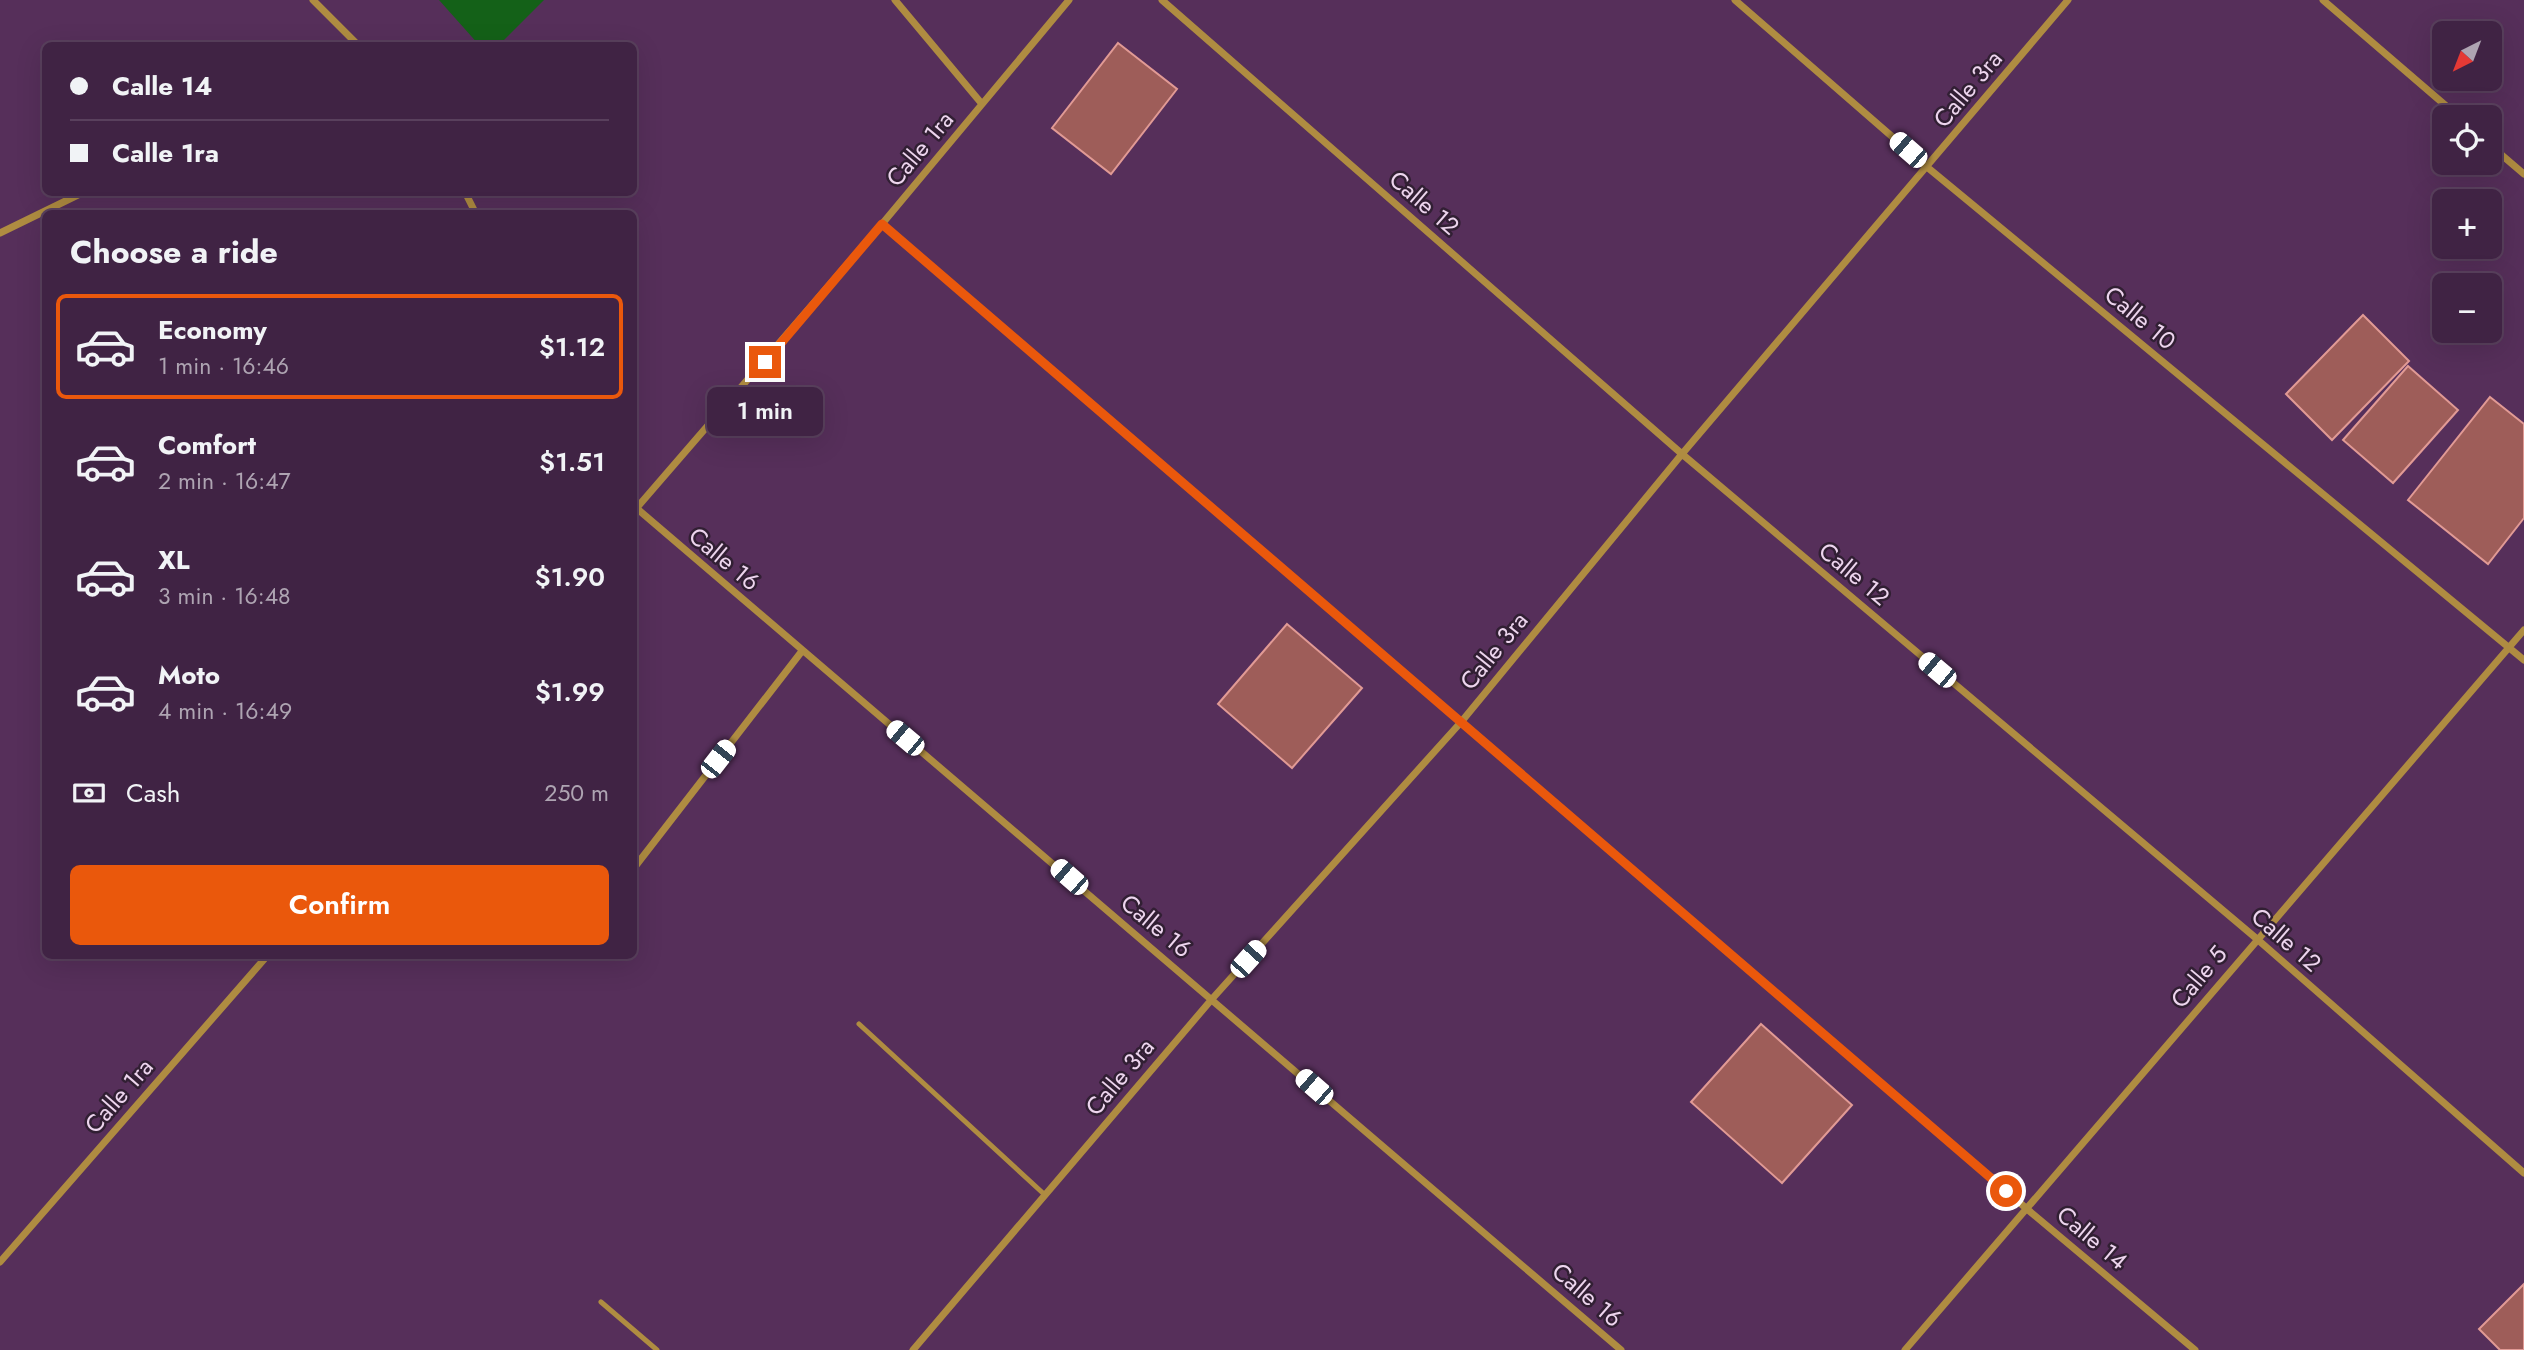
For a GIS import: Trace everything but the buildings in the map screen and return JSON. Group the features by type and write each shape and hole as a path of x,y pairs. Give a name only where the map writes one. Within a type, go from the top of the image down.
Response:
{"street":[{"path":"313,0 355,42"},
{"path":"895,0 982,104"},
{"name":"Calle 1ra","path":"637,506 882,224 1069,0"},
{"name":"Calle 12","path":"1162,0 1682,454 2257,939 2524,1172"},
{"name":"Calle 10","path":"1735,0 1927,167 2524,660"},
{"name":"Calle 3ra","path":"913,1350 1212,999 1462,722 1682,454 2068,0"},
{"path":"2323,0 2445,105"},
{"path":"2502,155 2524,174"},
{"path":"47,210 76,196"},
{"path":"0,233 42,212"},
{"name":"Calle 14","path":"882,224 2027,1209 2195,1350"},
{"name":"Calle 16","path":"637,512 1621,1350"},
{"name":"Calle 5","path":"1905,1350 2524,630"},
{"path":"637,864 802,651"},
{"name":"Calle 1ra","path":"0,1262 264,959"}],"lane":[{"path":"859,1024 1045,1195"},
{"path":"601,1302 657,1350"}],"green space":[{"path":"439,0 544,0 502,42 476,42"}],"route":[{"path":"765,362 882,224 2006,1191"}]}
